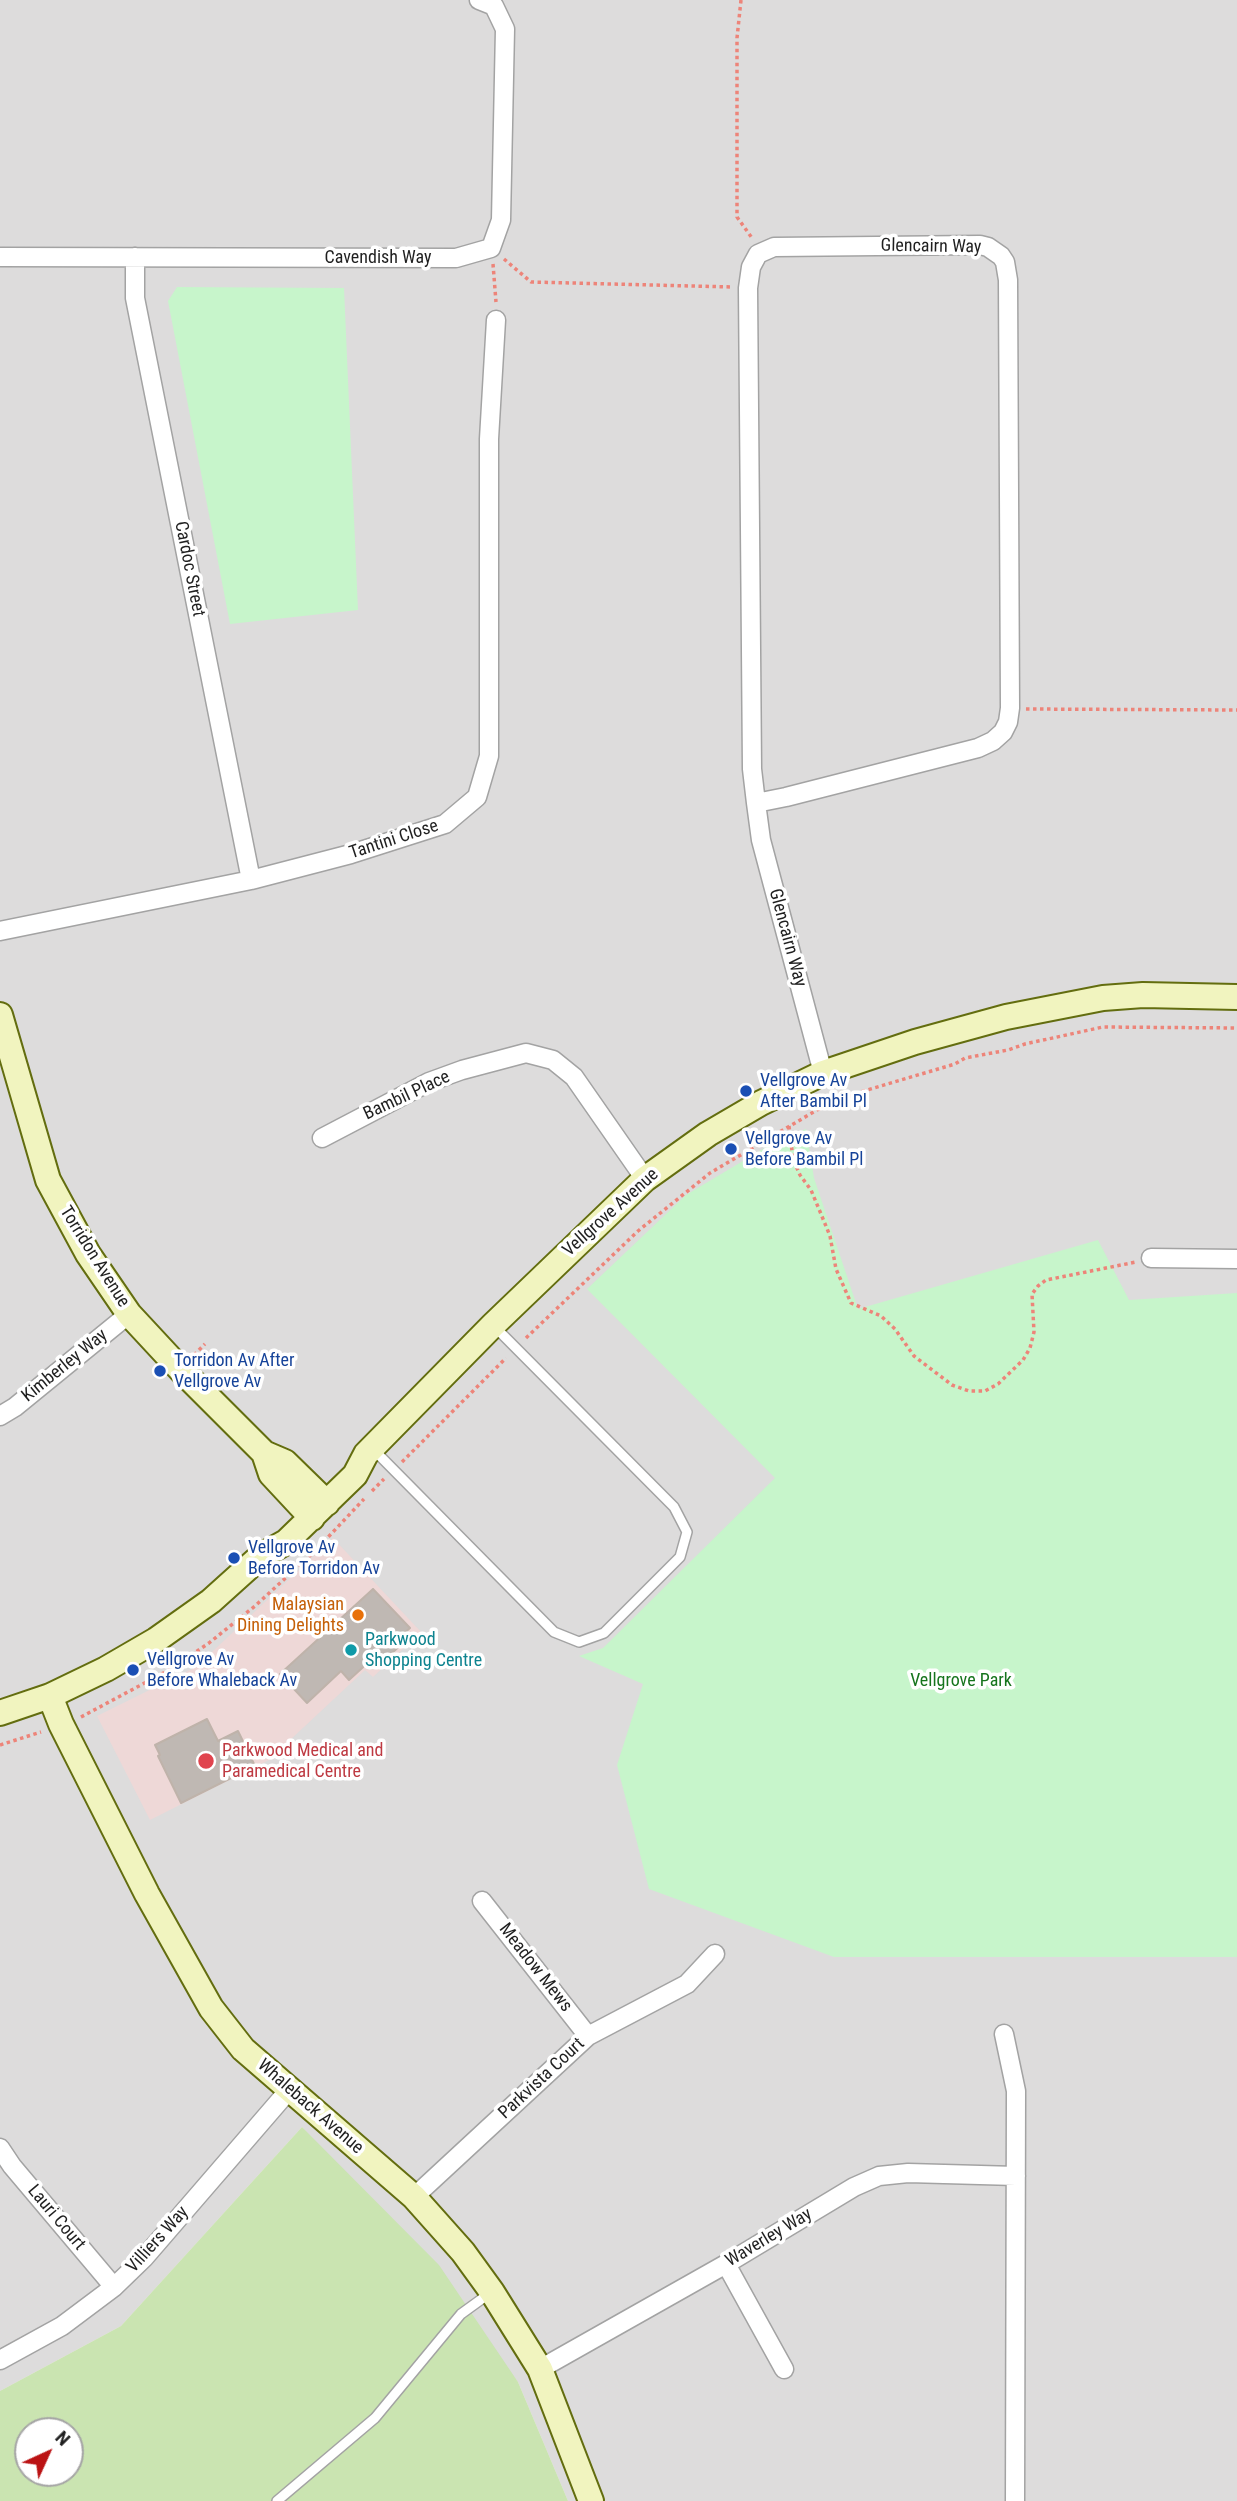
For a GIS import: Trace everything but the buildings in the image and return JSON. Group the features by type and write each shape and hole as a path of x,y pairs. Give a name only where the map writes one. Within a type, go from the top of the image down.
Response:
{"street":[{"path":"479,0 494,6 505,29 501,220 491,248"},
{"name":"Glencairn Way","path":"756,803 978,748 993,741 1003,732 1008,722 1009,294 1008,269 995,251 980,245 774,247 762,251 752,262 748,288 752,769 756,803 761,840 823,1073"},
{"name":"Cavendish Way","path":"0,257 456,258 491,248"},
{"name":"Cardoc Street","path":"135,257 135,298 251,880"},
{"name":"Tantini Close","path":"0,930 251,880 351,854 445,824 477,797 489,756 489,439 496,320"},
{"name":"Vellgrove Avenue","path":"0,1713 50,1696 106,1669 156,1640 211,1601 261,1556 286,1542 313,1504 355,1475 369,1451 493,1325 645,1179 708,1134 823,1073 915,1042 993,1020 1102,998 1143,995 1237,997"},
{"name":"Torridon Avenue","path":"0,1015 48,1180 88,1254 129,1314 264,1453 271,1474 313,1504"},
{"name":"Bambil Place","path":"321,1138 429,1082 526,1054 553,1059 574,1077 645,1179"},
{"path":"1151,1258 1237,1259"},
{"name":"Kimberley Way","path":"0,1416 15,1407 129,1314"},
{"name":"Whaleback Avenue","path":"50,1696 61,1724 147,1894 211,2008 243,2049 414,2197 463,2252 492,2291 540,2369 591,2501"},
{"name":"Meadow Mews","path":"482,1901 588,2036"},
{"name":"Parkvista Court","path":"414,2197 588,2036 687,1984 715,1954"},
{"path":"1004,2035 1016,2091 1015,2501"},
{"name":"Villiers Way","path":"0,2360 62,2326 114,2287 144,2258 289,2090"},
{"name":"Lauri Court","path":"0,2148 12,2166 114,2287"},
{"name":"Waverley Way","path":"540,2369 726,2264 854,2187 879,2176 1016,2176"},
{"path":"726,2264 784,2369"}],"lane":[{"path":"369,1451 394,1470 554,1632 579,1642 604,1633 680,1558 687,1532 674,1507 493,1325"},
{"path":"277,2501 375,2418 461,2314 492,2291"}],"path":[{"path":"741,0 737,38 737,217 762,251"},
{"path":"491,248 531,282 748,288"},
{"path":"491,248 496,320"},
{"path":"1010,708 1237,710"},
{"path":"0,1745 86,1715 169,1670 209,1643 255,1606 316,1550 516,1348 638,1231 710,1172 789,1126 857,1093 955,1064 965,1058 1051,1038 1103,1027 1237,1028"},
{"path":"789,1126 793,1159 811,1190 830,1236 836,1269 851,1303 881,1317 895,1329 914,1356 952,1384 969,1391 985,1391 998,1384 1023,1360 1030,1348 1034,1332 1032,1294 1046,1280 1151,1258"}],"shaded area":[{"path":"0,0 1237,0 1237,2501 568,2501 518,2382 302,2127 121,2326 0,2391"},
{"path":"333,1538 421,1632 373,1677 365,1670 274,1755 275,1757 150,1820 97,1716 196,1667"}],"green space":[{"path":"177,287 344,288 358,610 230,624 168,301"},
{"name":"Vellgrove Park","path":"806,1129 814,1178 858,1309 1098,1240 1129,1300 1237,1293 1237,1957 834,1957 649,1889 617,1765 643,1684 579,1656 603,1648 775,1478 587,1289 686,1195 773,1143"},
{"path":"302,2127 439,2265 518,2382 568,2501 0,2501 0,2391 121,2326"}],"place":[{"name":"Vellgrove Av After Bambil Pl","path":"746,1091"},
{"name":"Vellgrove Av Before Bambil Pl","path":"731,1149"},
{"name":"Torridon Av After Vellgrove Av","path":"160,1371"},
{"name":"Vellgrove Av Before Torridon Av","path":"234,1558"},
{"name":"Malaysian Dining Delights","path":"358,1615"},
{"name":"Parkwood Shopping Centre","path":"351,1650"},
{"name":"Vellgrove Av Before Whaleback Av","path":"133,1670"},
{"name":"Parkwood Medical and Paramedical Centre","path":"206,1761"}]}
